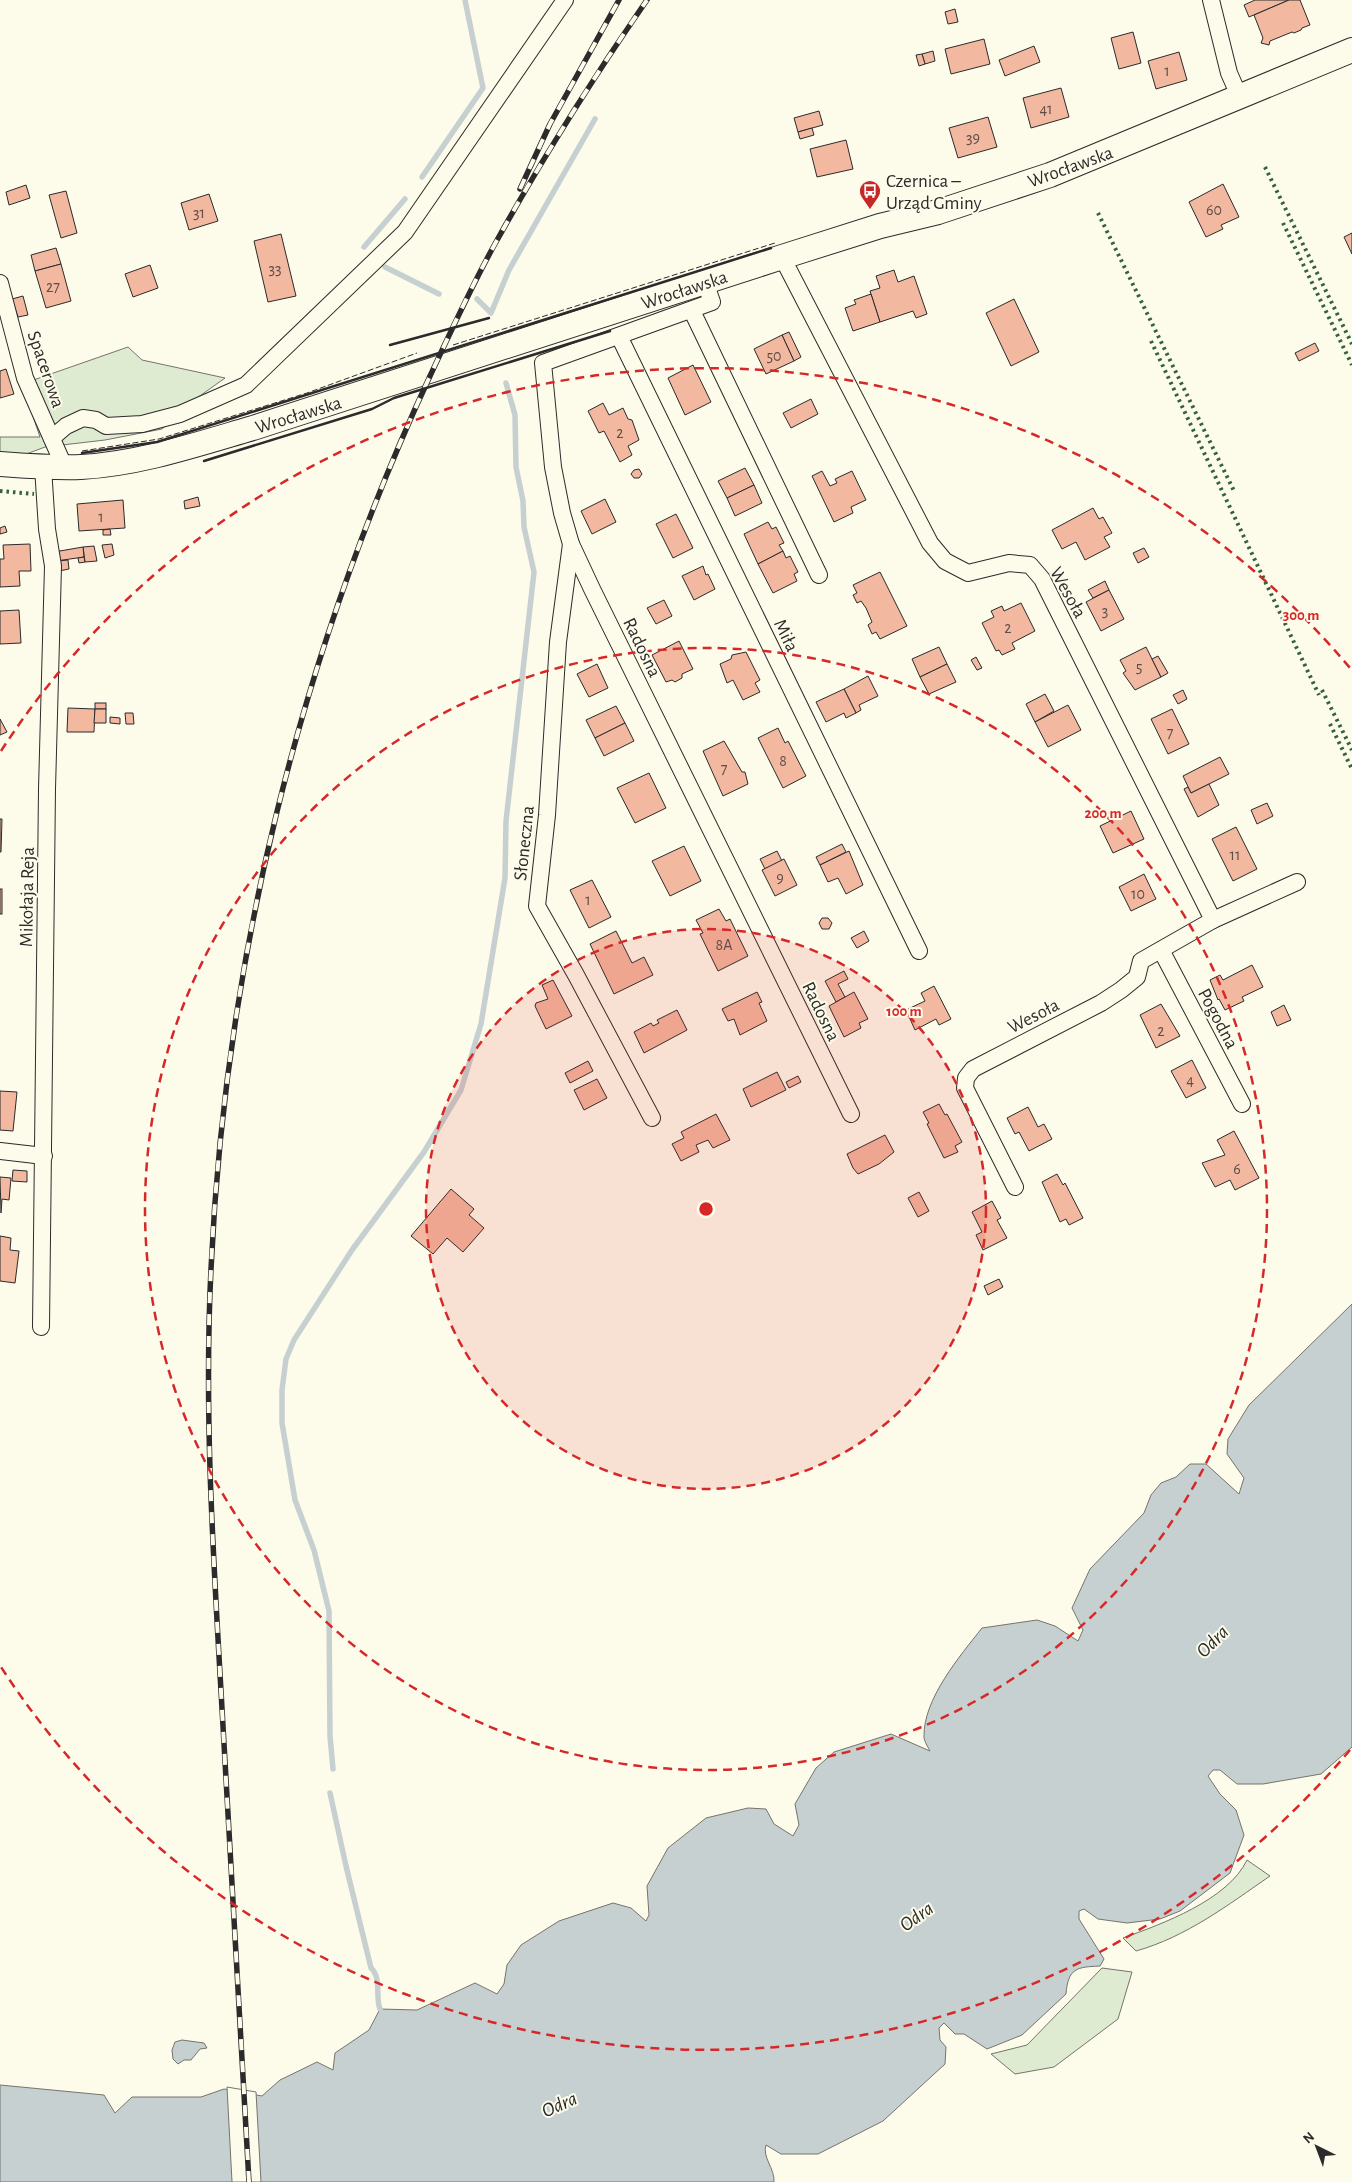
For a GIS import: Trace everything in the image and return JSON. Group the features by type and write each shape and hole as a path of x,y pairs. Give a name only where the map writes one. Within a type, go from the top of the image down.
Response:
{"main road":[{"name":"Wrocławska","path":"0,464 81,467 136,459 213,440 782,257 880,226 938,212 1050,175 1240,98 1352,50"}],"street":[{"path":"52,438 66,426 83,418 96,420 106,426 142,424 180,414 246,385 405,232 565,0"},
{"path":"1211,0 1229,73 1240,98"},
{"name":"Wesoła","path":"782,257 930,543 945,561 968,573 1009,563 1023,564 1030,565 1042,579 1213,920"},
{"name":"Radosna","path":"705,282 712,302 692,311 543,363 557,490 571,544 851,1114"},
{"name":"Spacerowa","path":"0,283 26,378 52,438 54,467"},
{"path":"692,311 820,575"},
{"name":"Miła","path":"619,336 919,951"},
{"name":"Mikołaja Reja","path":"41,1327 47,789 52,566 47,529 54,467"},
{"name":"Słoneczna","path":"571,544 558,642 547,815 537,906 652,1118"},
{"name":"Wesoła","path":"1015,1187 965,1088 966,1078 973,1069 1108,999 1137,977 1142,961 1161,950 1213,920 1297,882"},
{"name":"Pogodna","path":"1161,950 1242,1104"},
{"path":"0,1151 44,1156"}],"green space":[{"path":"128,347 142,360 225,378 197,398 162,429 105,440 45,447 21,456 0,455 0,437 40,437 22,384"},
{"path":"1247,1860 1270,1876 1206,1919 1172,1937 1136,1951 1123,1938 1174,1918 1210,1899 1238,1874"},
{"path":"1102,1968 1132,1972 1118,2019 1054,2067 1015,2074 991,2054 1027,2045"}],"water":[{"name":"Odra","path":"1352,1304 1352,1747 1321,1774 1263,1784 1237,1784 1220,1770 1213,1770 1208,1776 1220,1794 1236,1810 1244,1835 1230,1873 1180,1911 1160,1919 1127,1923 1098,1919 1084,1909 1079,1911 1079,1919 1104,1959 1100,1966 1080,1968 1075,1971 1069,1979 1066,1994 1022,2035 987,2049 964,2034 955,2034 944,2023 939,2028 940,2040 946,2047 945,2064 883,2121 818,2154 781,2154 766,2145 765,2150 773,2172 774,2182 0,2182 0,2085 104,2095 115,2113 132,2097 201,2097 224,2089 262,2096 280,2080 317,2062 333,2070 335,2053 369,2030 380,2009 417,2010 475,1983 497,1994 504,1984 507,1965 521,1945 559,1921 613,1903 631,1908 646,1921 649,1915 647,1886 668,1848 706,1818 748,1808 766,1809 774,1824 793,1836 799,1825 795,1804 816,1768 834,1752 891,1734 930,1751 924,1737 925,1723 936,1693 944,1679 982,1628 1037,1620 1055,1626 1078,1641 1083,1630 1072,1608 1090,1569 1144,1513 1151,1495 1161,1483 1176,1477 1190,1464 1206,1464 1239,1494 1244,1478 1227,1454 1228,1439 1249,1405"},
{"path":"182,2040 204,2043 207,2048 200,2049 191,2060 184,2060 178,2064 173,2059 172,2050 175,2042"}],"pier":[{"path":"227,2087 256,2092 261,2182 232,2182"}],"building":[{"path":"1255,0 1289,0 1249,17 1244,5"},
{"path":"1289,0 1300,0 1310,25 1270,41 1269,45 1261,43 1263,38 1254,15"},
{"path":"955,9 958,22 948,24 945,12"},
{"path":"1133,32 1141,63 1119,69 1111,38"},
{"path":"984,39 990,64 951,74 945,49"},
{"path":"1034,46 1040,62 1005,76 999,60"},
{"path":"933,51 935,61 925,64 922,54"},
{"path":"1179,52 1187,80 1156,89 1148,61"},
{"path":"922,54 925,64 919,66 916,55"},
{"path":"1061,88 1069,117 1031,128 1023,98"},
{"path":"819,111 823,125 798,132 794,118"},
{"path":"988,117 997,147 958,158 949,128"},
{"path":"812,128 814,135 800,139 798,132"},
{"path":"846,140 853,169 817,177 810,149"},
{"path":"1223,184 1239,217 1221,225 1223,229 1206,237 1189,202"},
{"path":"26,185 30,198 9,205 6,192"},
{"path":"66,191 77,233 61,238 49,195"},
{"path":"209,194 218,221 189,230 181,203"},
{"path":"1352,233 1352,254 1344,237"},
{"path":"281,234 296,296 268,302 254,241"},
{"path":"56,248 61,264 35,271 31,255"},
{"path":"61,264 71,301 46,308 35,271"},
{"path":"150,265 158,288 133,297 125,274"},
{"path":"894,270 898,282 914,276 927,314 916,318 913,311 880,322 870,291 880,288 876,276"},
{"path":"871,294 880,322 853,331 845,308 856,304 854,300"},
{"path":"23,296 28,315 18,317 12,299"},
{"path":"1014,299 1039,352 1011,366 986,313"},
{"path":"789,332 801,357 794,361 782,335"},
{"path":"782,335 794,361 766,374 754,349"},
{"path":"1315,343 1319,351 1299,361 1295,353"},
{"path":"693,365 711,402 685,415 668,378"},
{"path":"6,369 14,394 0,398 0,371"},
{"path":"811,399 818,414 791,428 783,413"},
{"path":"603,403 609,415 623,408 628,419 632,420 639,440 628,446 632,455 620,462 604,431 599,433 588,411"},
{"path":"745,468 754,485 727,498 718,481"},
{"path":"639,469 642,474 639,478 634,478 631,474 634,470"},
{"path":"822,471 830,486 837,483 835,479 852,471 866,500 851,507 853,513 834,522 812,476"},
{"path":"754,485 762,503 735,516 727,498"},
{"path":"198,497 200,506 185,509 184,501"},
{"path":"605,499 616,522 592,534 581,511"},
{"path":"123,500 125,528 79,531 77,504"},
{"path":"1093,508 1099,519 1103,517 1112,533 1104,537 1110,547 1085,560 1076,542 1062,549 1052,530"},
{"path":"676,514 693,548 673,558 656,524"},
{"path":"768,522 772,529 776,527 784,543 779,545 783,551 758,564 744,534"},
{"path":"5,526 7,532 0,534 0,528"},
{"path":"110,529 111,535 103,535 103,530"},
{"path":"30,544 31,571 19,571 20,586 0,587 0,559 4,559 3,545"},
{"path":"112,544 114,555 105,558 102,545"},
{"path":"94,546 97,561 85,562 83,547"},
{"path":"83,547 84,557 56,561 54,552"},
{"path":"1144,548 1149,557 1138,563 1133,553"},
{"path":"783,551 786,558 790,556 798,572 794,574 797,581 773,593 758,564"},
{"path":"84,557 85,562 79,563 78,558"},
{"path":"68,560 69,569 59,571 58,561"},
{"path":"703,566 706,575 708,574 715,589 694,600 682,576"},
{"path":"880,572 907,626 880,639 876,632 872,634 868,625 872,622 861,601 857,603 853,595 857,593 853,585"},
{"path":"1105,581 1109,590 1093,598 1088,590"},
{"path":"1109,590 1124,619 1101,631 1086,602"},
{"path":"664,600 672,616 656,624 647,608"},
{"path":"1021,603 1035,631 1012,643 1015,649 1002,655 999,650 996,651 982,623 994,617 991,611 1002,606 1004,611"},
{"path":"19,610 21,643 0,644 0,611"},
{"path":"679,641 693,669 682,674 682,678 675,682 672,680 666,682 652,655"},
{"path":"939,647 947,664 920,677 912,659"},
{"path":"1146,647 1161,677 1135,690 1123,673 1126,671 1120,660"},
{"path":"746,652 760,680 755,683 760,692 743,700 733,680 727,683 720,664 731,659 732,655"},
{"path":"1158,656 1168,673 1161,677 1152,659"},
{"path":"976,657 982,668 977,670 971,660"},
{"path":"597,664 608,688 589,697 577,674"},
{"path":"947,664 956,682 929,694 920,677"},
{"path":"868,676 878,696 859,705 861,710 856,713 844,689"},
{"path":"844,689 856,713 846,718 844,713 826,722 816,702"},
{"path":"1183,690 1187,699 1178,704 1173,695"},
{"path":"1045,694 1054,711 1035,722 1026,704"},
{"path":"95,703 106,703 106,709 95,709"},
{"path":"1068,705 1081,730 1048,747 1035,722"},
{"path":"616,706 625,723 595,738 586,720"},
{"path":"68,708 95,709 94,732 67,732"},
{"path":"95,709 106,709 106,723 94,723"},
{"path":"1172,709 1189,744 1168,754 1151,719"},
{"path":"125,713 133,713 134,724 126,724"},
{"path":"110,717 120,718 120,724 110,723"},
{"path":"0,719 7,732 0,735"},
{"path":"625,723 634,741 604,756 595,738"},
{"path":"778,728 785,743 788,741 806,776 783,788 758,738"},
{"path":"724,741 742,772 745,772 748,784 723,796 703,751"},
{"path":"1220,757 1229,774 1191,793 1183,776"},
{"path":"649,773 666,808 635,823 617,788"},
{"path":"1209,784 1219,805 1198,817 1184,789 1188,787 1191,793"},
{"path":"1267,803 1273,816 1257,824 1251,810"},
{"path":"1131,811 1144,839 1113,853 1100,826"},
{"path":"0,819 2,819 1,852 0,852"},
{"path":"1236,827 1257,869 1233,881 1212,839"},
{"path":"842,844 846,852 820,865 816,857"},
{"path":"684,846 701,881 670,896 652,861"},
{"path":"777,851 782,861 765,869 760,859"},
{"path":"849,851 863,885 846,894 838,878 828,882 820,865"},
{"path":"784,859 797,885 775,896 762,870"},
{"path":"1144,874 1156,899 1131,911 1119,887"},
{"path":"592,880 611,917 589,928 570,890"},
{"path":"0,889 2,889 2,914 0,914"},
{"path":"719,909 726,921 730,919 748,956 718,971 700,934 703,933 696,920"},
{"path":"822,918 828,918 832,923 829,929 822,929 819,923"},
{"path":"616,931 632,963 644,957 653,975 614,994 590,944"},
{"path":"864,931 869,941 857,948 851,938"},
{"path":"1252,965 1263,987 1242,997 1244,1001 1225,1010 1218,1000 1210,980 1220,975 1223,980"},
{"path":"844,971 848,979 838,984 845,997 836,1002 825,981"},
{"path":"553,980 572,1016 546,1029 535,1006 536,1003 548,999 542,985"},
{"path":"934,986 951,1019 939,1025 936,1019 915,1030 906,1010 925,1001 921,993"},
{"path":"757,992 762,1002 759,1003 767,1021 740,1035 734,1019 728,1021 722,1009"},
{"path":"854,992 868,1019 859,1023 861,1028 844,1037 829,1006"},
{"path":"1161,1004 1180,1036 1156,1048 1140,1015"},
{"path":"1284,1005 1291,1020 1277,1026 1271,1012"},
{"path":"677,1010 687,1030 644,1053 634,1032 651,1023 653,1026 659,1023 657,1020"},
{"path":"1192,1060 1206,1088 1186,1098 1171,1071"},
{"path":"588,1061 593,1071 570,1083 565,1073"},
{"path":"777,1072 786,1090 751,1107 743,1089"},
{"path":"798,1076 801,1082 789,1088 786,1082"},
{"path":"597,1079 607,1098 584,1110 574,1090"},
{"path":"0,1091 17,1092 13,1131 0,1130"},
{"path":"939,1104 945,1115 947,1114 962,1142 955,1146 958,1152 944,1158 923,1112"},
{"path":"1028,1107 1038,1127 1044,1124 1052,1139 1029,1151 1019,1132 1015,1134 1007,1118"},
{"path":"716,1114 730,1140 713,1148 708,1140 696,1145 699,1152 681,1161 672,1144 684,1138 681,1132"},
{"path":"1234,1131 1259,1178 1235,1190 1230,1180 1215,1187 1202,1163 1225,1155 1217,1140"},
{"path":"885,1135 894,1152 879,1164 858,1174 847,1154"},
{"path":"13,1170 27,1171 27,1182 12,1181"},
{"path":"1057,1174 1063,1185 1065,1183 1083,1218 1069,1225 1066,1219 1060,1222 1042,1182"},
{"path":"0,1177 11,1178 9,1200 2,1199 1,1213"},
{"path":"451,1189 474,1209 469,1215 484,1228 463,1252 447,1238 433,1254 411,1236"},
{"path":"919,1192 929,1211 918,1217 908,1198"},
{"path":"992,1201 1001,1218 997,1220 1007,1238 983,1250 976,1235 982,1232 972,1212"},
{"path":"0,1236 11,1238 10,1250 19,1251 15,1283 0,1281"},
{"path":"999,1279 1003,1287 988,1295 984,1286"}],"waterway":[{"path":"422,177 483,88 465,0"},
{"path":"477,299 491,313 509,270 595,119"},
{"path":"364,247 405,199"},
{"path":"385,267 439,294"},
{"path":"333,1769 330,1736 329,1611 314,1550 295,1500 282,1423 282,1390 286,1359 294,1340 352,1250 424,1152 461,1090 481,1024 505,878 506,821 534,572 524,527 523,501 516,467 515,415 506,383"},
{"path":"330,1793 371,1968 376,1977 380,2009"}],"railway":[{"path":"520,189 550,124 619,0"},
{"path":"249,2182 215,1586 208,1375 211,1269 219,1153 233,1038 252,924 277,812 307,700 343,590 384,482 430,376 470,291 496,242 568,119 647,0"}],"hedge":[{"path":"1265,167 1352,344"},
{"path":"1098,213 1235,493"},
{"path":"1283,223 1352,365"},
{"path":"1151,341 1319,695"},
{"path":"0,491 34,494"},
{"path":"1322,690 1352,750"},
{"path":"1330,724 1352,769"}],"fence":[{"path":"453,345 775,243"},
{"path":"82,451 159,439 307,393 417,353"}],"wall":[{"path":"82,453 157,442 771,248"},
{"path":"390,345 489,318"},
{"path":"204,461 372,409 394,398 610,331"}],"place":[{"name":"Czernica – Urząd Gminy","path":"870,210"}]}
